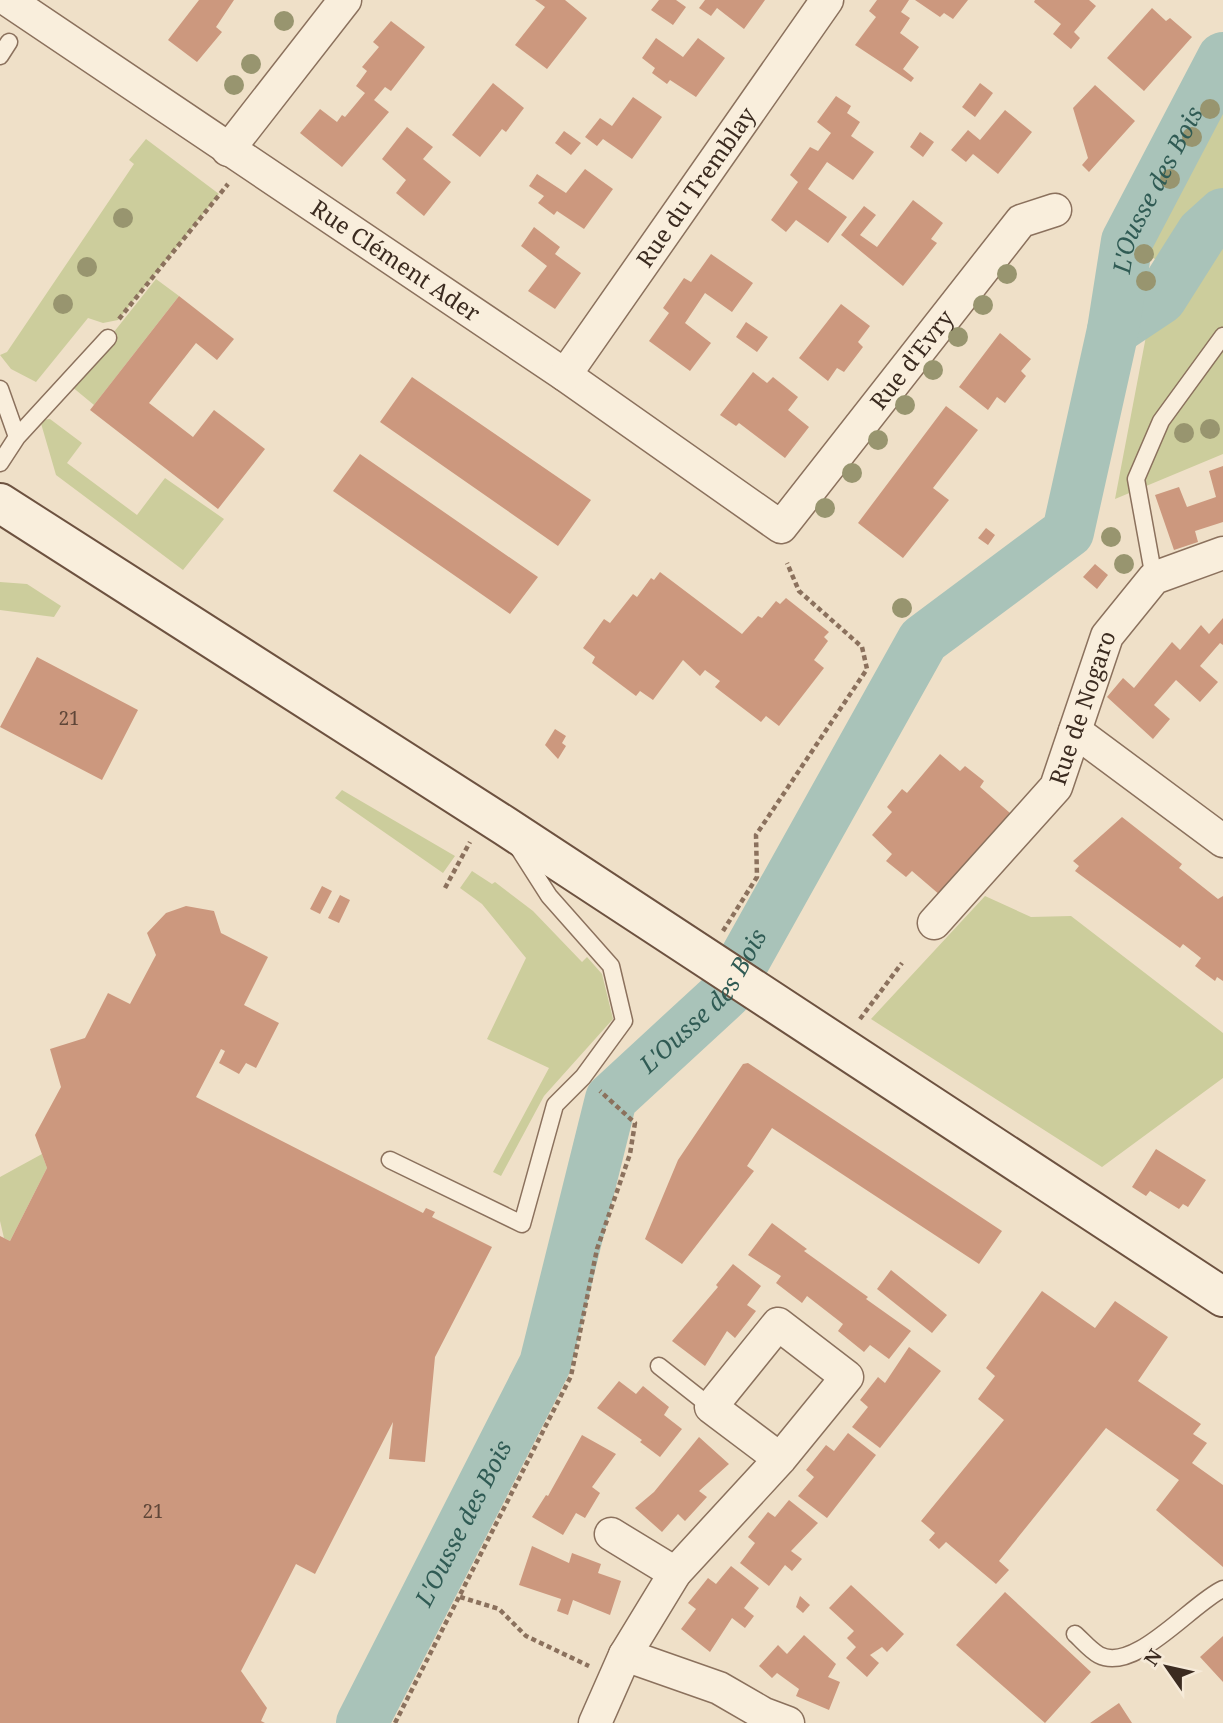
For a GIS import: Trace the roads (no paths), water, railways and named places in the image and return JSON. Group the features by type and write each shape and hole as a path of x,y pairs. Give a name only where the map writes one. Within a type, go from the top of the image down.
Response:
{"main road":[{"path":"0,503 710,959 1223,1297"}],"street":[{"name":"Rue Clément Ader","path":"8,0 565,375 781,527"},
{"path":"237,156 345,0"},
{"name":"Rue du Tremblay","path":"565,375 827,0"},
{"name":"Rue d'Evry","path":"781,527 1021,221 1055,211"},
{"path":"1154,578 1223,553"},
{"name":"Rue de Nogaro","path":"934,923 1056,787 1107,636 1154,578"},
{"path":"1075,731 1223,841"},
{"path":"595,1723 620,1666 675,1573 780,1459 847,1377 778,1324 711,1407 780,1459"},
{"path":"611,1534 675,1573"},
{"path":"620,1666 719,1688 764,1714 788,1723"}],"lane":[{"path":"1154,578 1136,479 1161,421 1223,336"},
{"path":"0,463 17,437 108,338"},
{"path":"0,389 17,437"},
{"path":"390,1160 522,1224 555,1105 583,1077 625,1021 611,967 548,896 495,820"},
{"path":"659,1366 711,1407"},
{"path":"1074,1634 1100,1656 1116,1659 1157,1640 1223,1589"}],"waterway":[{"name":"L'Ousse des Bois","path":"362,1723 545,1364 611,1099 726,993 923,640 1068,532 1113,330 1127,241 1223,58"},
{"name":"L'Ousse des Bois","path":"1113,330 1161,298 1202,233 1223,214"}]}
